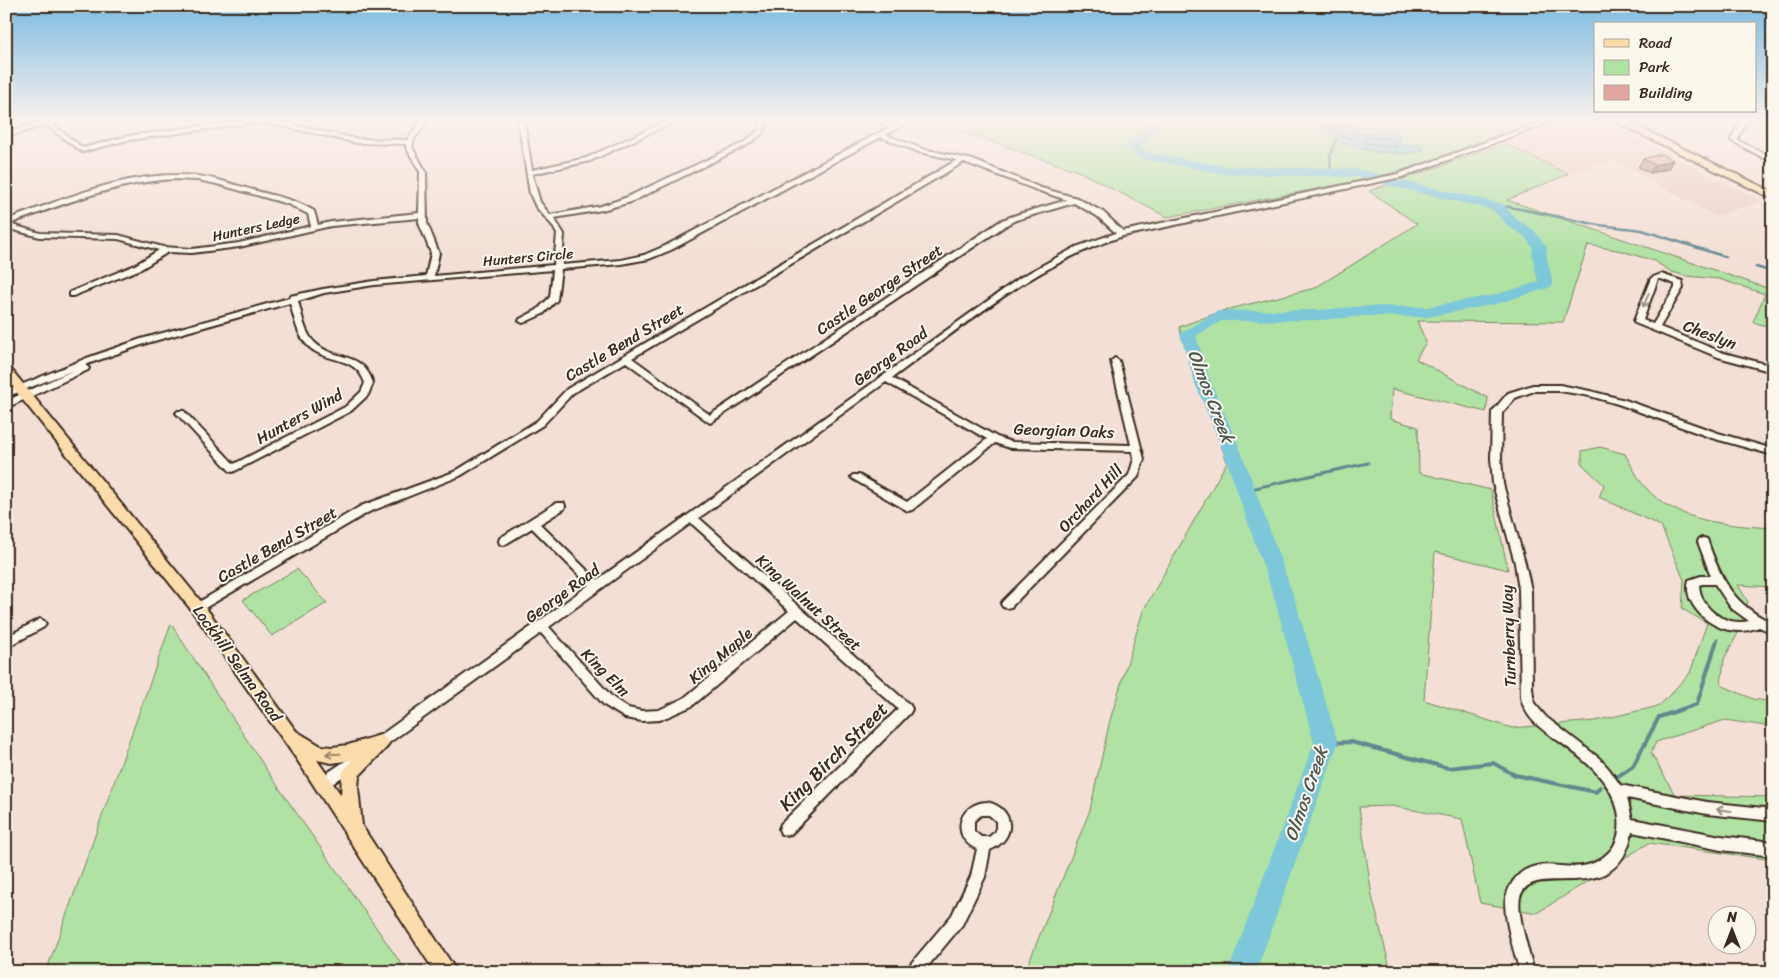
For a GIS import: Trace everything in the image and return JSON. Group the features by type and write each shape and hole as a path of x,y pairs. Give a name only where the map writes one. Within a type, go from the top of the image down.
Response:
{"main road":[{"path":"1710,166 1773,196"},
{"name":"Lockhill Selma Road","path":"6,371 198,608 287,730 447,972"},
{"path":"287,730 317,752 326,755 347,753 380,743"},
{"path":"353,829 348,787 350,773 380,743"}],"street":[{"path":"419,166 423,172 424,229 435,253 429,279"},
{"path":"523,321 540,312 554,298 561,231 536,202 529,166"},
{"path":"530,172 561,166"},
{"path":"549,217 602,208 628,200 700,166"},
{"name":"Hunters Circle","path":"23,392 124,348 169,333 293,298 357,285 621,262 661,251 823,166"},
{"name":"Castle Bend Street","path":"198,608 366,509 457,474 540,423 570,391 953,166"},
{"path":"982,166 1074,200 1095,211 1121,234"},
{"name":"George Road","path":"323,783 1050,262 1121,234 1400,176 1428,166"},
{"path":"6,225 117,184 151,178 184,178 206,180 292,204 311,213 315,226"},
{"name":"Castle George Street","path":"626,358 710,420 1006,222 1016,217 1074,200"},
{"name":"Hunters Ledge","path":"6,225 40,235 118,237 167,249 192,251 227,248 315,226 423,215"},
{"path":"73,294 138,268 167,249"},
{"name":"Cheslyn","path":"1655,328 1679,288 1679,283 1661,276 1655,278 1638,321 1655,328 1728,358 1773,369"},
{"name":"Hunters Wind","path":"181,413 234,469 348,409 361,399 367,388 368,379 363,370 354,362 313,346 302,328 293,298"},
{"name":"Orchard Hill","path":"1007,604 1133,476 1139,459 1115,361"},
{"name":"Georgian Oaks","path":"886,378 994,439 1010,445 1030,447 1137,448"},
{"name":"Turnberry Way","path":"1527,972 1512,899 1518,885 1528,875 1543,872 1578,875 1596,872 1612,861 1622,848 1626,824 1625,809 1616,790 1596,763 1544,724 1528,704 1525,590 1497,482 1497,412 1501,404 1520,391 1536,388 1575,390 1773,452"},
{"path":"6,394 23,392"},
{"path":"6,405 23,392"},
{"path":"856,477 908,507 994,439"},
{"path":"504,541 560,506"},
{"name":"King Walnut Street","path":"692,518 906,709"},
{"path":"532,524 597,586"},
{"path":"1704,542 1716,580 1736,607 1758,622 1773,628"},
{"path":"1716,580 1701,580 1693,583 1696,600 1703,610 1714,619 1729,626 1750,627 1758,622"},
{"name":"King Maple","path":"660,715 688,702 796,612"},
{"path":"6,643 40,624"},
{"name":"King Elm","path":"542,626 608,701 625,713 642,716 660,715"},
{"name":"King Birch Street","path":"786,829 906,709"},
{"path":"1616,790 1707,808 1773,815"},
{"path":"1626,824 1722,843 1773,850"},
{"path":"913,972 957,920 978,877 985,843"}],"shaded area":[{"path":"1550,166 1595,166 1568,174"},
{"path":"1624,166 1691,166 1762,201 1715,216"}],"green space":[{"path":"1061,166 1417,166 1369,179 1167,217 1080,172"},
{"path":"1442,166 1550,166 1568,174 1507,200 1773,290 1773,328 1753,322 1765,294 1719,279 1686,276 1672,272 1654,261 1622,251 1588,245 1563,322 1417,321 1426,342 1416,359 1488,398 1486,412 1392,389 1390,419 1418,427 1419,473 1491,490 1508,570 1435,552 1424,700 1512,728 1595,721 1659,706 1690,673 1707,623 1682,609 1684,580 1661,526 1599,497 1604,485 1582,464 1582,451 1600,447 1625,454 1645,487 1658,499 1688,515 1721,523 1773,528 1773,587 1738,585 1748,602 1737,635 1724,659 1721,685 1753,699 1773,702 1773,727 1725,720 1656,742 1651,753 1675,795 1773,797 1773,860 1649,843 1537,913 1480,903 1462,819 1391,806 1359,807 1372,896 1391,972 1025,972 1090,810 1110,720 1143,611 1227,462 1179,327 1225,310 1315,288 1417,224 1369,191"},
{"path":"297,569 327,603 272,636 243,600"},
{"path":"171,624 270,775 407,972 46,972"}],"waterway":[{"name":"Olmos Creek","path":"1200,166 1224,170 1358,173 1373,177"},
{"path":"1331,166 1331,171"},
{"name":"Olmos Creek","path":"1242,972 1326,743 1285,600 1232,451 1203,383 1188,334 1218,316 1321,315 1364,311 1427,312 1496,299 1546,284 1539,254 1540,248 1529,233 1514,224 1498,207 1391,182"},
{"path":"1498,207 1510,207 1599,225 1642,230 1726,257"},
{"path":"1756,267 1773,272"},
{"path":"1246,490 1368,463"},
{"path":"1618,776 1633,766 1659,717 1697,704 1717,640"},
{"path":"1326,743 1351,742 1448,768 1493,763 1515,775 1596,792 1600,787"}]}
